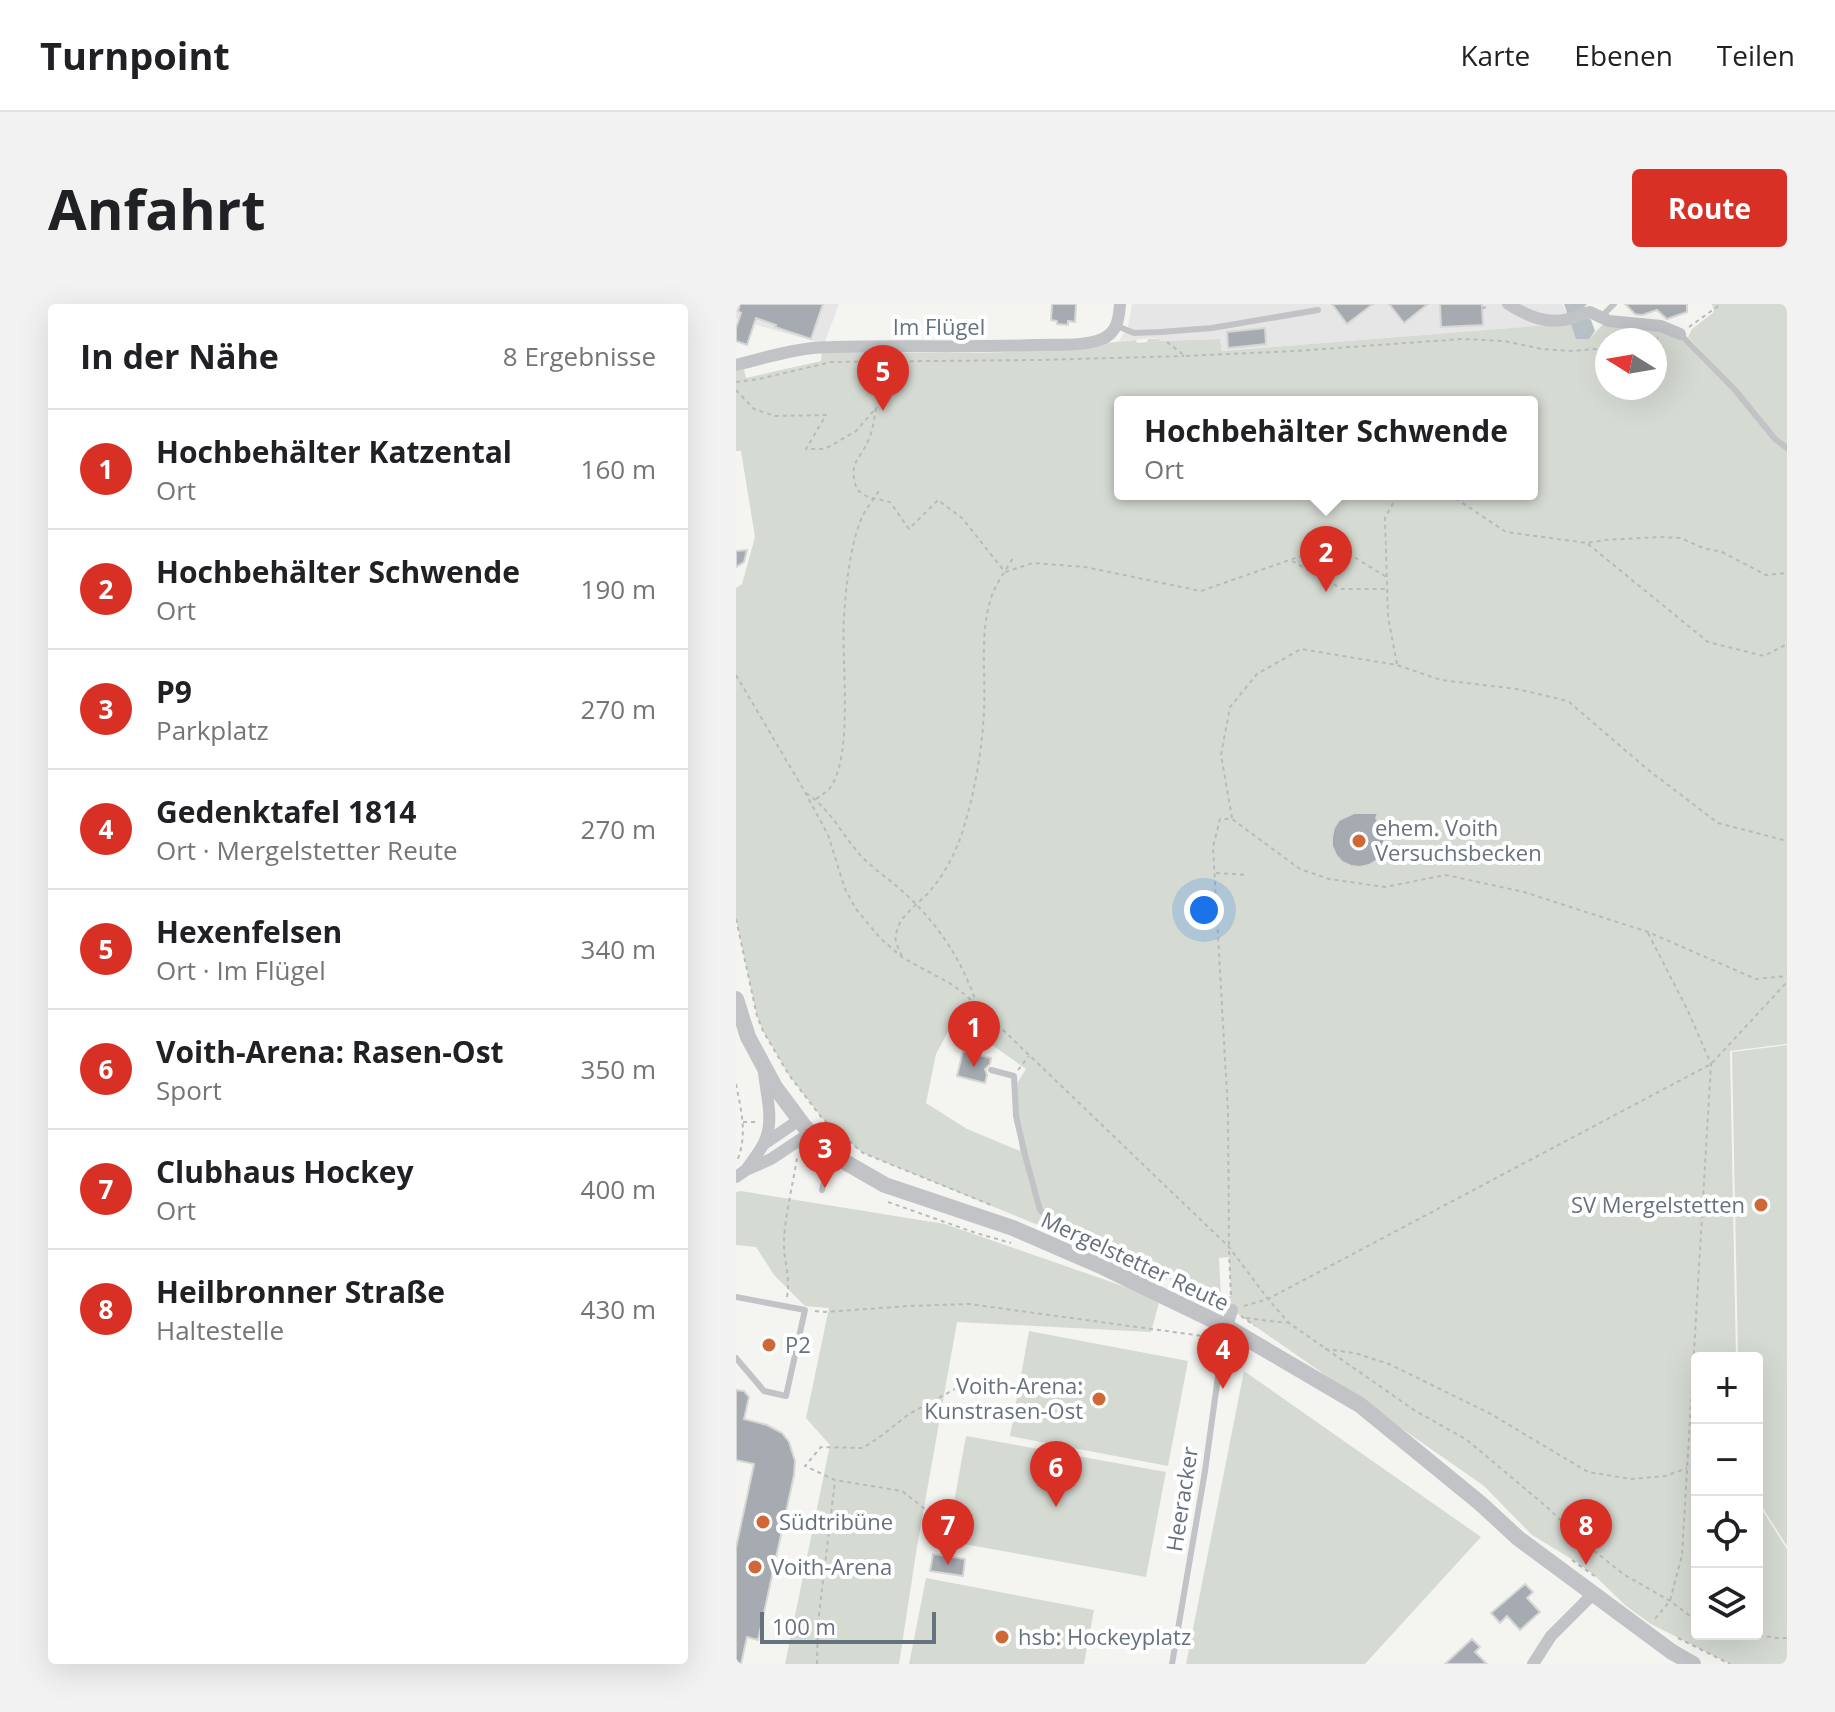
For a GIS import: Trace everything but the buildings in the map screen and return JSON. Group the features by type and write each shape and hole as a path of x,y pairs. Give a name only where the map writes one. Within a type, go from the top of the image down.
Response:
{"street":[{"path":"1117,326 1120,304"},
{"path":"1508,304 1534,318 1552,321 1590,312 1614,322 1661,326 1680,334"},
{"name":"Im Flügel","path":"736,365 798,350 830,347 984,348 1088,342 1105,337 1117,326"},
{"name":"Mergelstetter Reute","path":"736,999 743,1024 764,1069 799,1120 835,1163 885,1185 1013,1228 1103,1267 1360,1405 1518,1538 1672,1652 1693,1664"},
{"path":"764,1069 770,1118 764,1144"},
{"path":"739,1170 764,1144 799,1120"},
{"path":"739,1170 765,1162 810,1133"},
{"path":"1225,1333 1232,1310"},
{"path":"1533,1664 1551,1636 1593,1594"}],"lane":[{"path":"1601,317 1614,304"},
{"path":"1117,326 1134,333 1212,328 1318,310"},
{"path":"1680,334 1735,390 1775,439 1787,448"},
{"path":"991,1070 1014,1076 1016,1116 1040,1210 1079,1241 1103,1267"},
{"path":"822,1190 835,1163"},
{"path":"736,1297 805,1310 786,1396 764,1391 736,1358"},
{"name":"Heeracker","path":"1172,1664 1225,1333"}],"path":[{"path":"1482,308 1487,304"},
{"path":"1680,334 1721,304"},
{"path":"1161,332 1164,340 1185,356"},
{"path":"736,382 831,362 1185,356 1462,339 1504,341 1542,349 1595,349"},
{"path":"736,390 754,409 775,416 826,415 806,449 825,449 856,431 876,408 868,441 857,458 853,476 857,490 890,502 909,529 938,500 962,518 1005,572"},
{"path":"816,799 828,791 839,768 845,705 845,602 856,534 864,513 880,489"},
{"path":"1395,500 1385,518 1388,617 1397,665"},
{"path":"1458,500 1506,532 1587,543 1681,538 1722,552 1766,575 1787,573"},
{"path":"1587,543 1708,642 1764,656 1787,644"},
{"path":"1005,572 1033,563 1085,567 1201,591 1301,556 1354,557 1388,578"},
{"path":"903,958 895,942 902,918 931,890 961,839 980,753 985,624 993,594 1013,558"},
{"path":"1289,560 1342,589 1388,589"},
{"path":"1232,819 1221,755 1230,707 1257,674 1301,649 1397,665 1441,680 1517,689 1568,701 1647,769 1718,823 1787,841"},
{"path":"736,675 828,835 845,889 856,909 880,938 903,958 953,985 976,1004 1229,1247 1289,1323 1414,1410 1467,1440 1623,1574 1691,1617"},
{"path":"805,792 816,799 864,859 902,890 929,919 955,952 976,1004"},
{"path":"1787,976 1756,979 1648,932 1524,892 1446,875 1385,887 1329,879 1300,869 1232,819 1220,819 1213,847 1228,1112 1232,1310 1268,1299 1711,1064 1787,982"},
{"path":"1215,873 1246,875"},
{"path":"736,919 763,1031 789,1075 822,1118"},
{"path":"1648,932 1711,1064 1682,1555 1670,1601 1651,1624"},
{"path":"1014,1076 1029,1055"},
{"path":"736,1084 744,1133 739,1170"},
{"path":"785,1306 790,1282 783,1251 784,1235 797,1154 808,1153 835,1163"},
{"path":"881,1198 1019,1246"},
{"path":"805,1310 825,1312 969,1304 1225,1333"},
{"path":"1243,1318 1289,1323"},
{"path":"1324,1349 1355,1353 1389,1364 1489,1413 1588,1472 1631,1479 1665,1476 1687,1468"},
{"path":"933,1531 925,1509 902,1491 835,1480 805,1466 821,1447 863,1448 909,1414 955,1389"},
{"path":"817,1664 818,1623 835,1480"},
{"path":"1763,1636 1787,1638"}],"shaded area":[{"path":"736,304 839,304 824,344 736,319"},
{"path":"1132,304 1562,304 1572,323 1222,351 1220,339 1119,341 1128,327"},
{"path":"1564,304 1587,304 1582,309 1595,331 1589,339 1576,339"},
{"path":"1712,304 1787,304 1787,445 1688,337 1692,329 1714,312"},
{"path":"1572,323 1589,339 1595,333 1595,400 1667,400 1667,333 1679,337 1787,451 1787,1044 1730,1051 1736,1352 1691,1352 1691,1640 1763,1640 1763,1511 1787,1549 1787,1664 1730,1664 1651,1624 1578,1563 1532,1535 1484,1486 1232,1310 1189,1287 863,1153 822,1118 789,1075 763,1031 736,919 736,588 742,584 755,537 741,451 736,451 736,371 744,369 746,378 821,361 822,352 1016,352 1136,340 1137,343 1147,342 1148,339 1220,339 1222,351","holes":["955,1019 1026,1069 1014,1088 1020,1151 967,1129 926,1103 936,1054","1229,1257 1231,1296 1221,1297 1219,1258"]},
{"path":"1604,323 1646,328 1599,328"},
{"name":"SV Mergelstetten","path":"1787,1045 1787,1546 1763,1508 1763,1352 1738,1352 1732,1052"},
{"path":"736,1192 945,1224 1160,1299 1151,1332 957,1322 899,1664 785,1664 830,1445 806,1418 829,1308 805,1306 774,1275 756,1247 736,1245"},
{"name":"Voith-Arena: Kunstrasen-Ost","path":"1029,1331 1188,1361 1168,1466 1010,1436"},
{"path":"1244,1371 1481,1537 1365,1664 1186,1664"},
{"path":"966,1436 1166,1472 1146,1577 947,1541"},
{"name":"hsb: Hockeyplatz","path":"926,1578 1094,1610 1084,1664 909,1664"}],"place":[{"name":"Hexenfelsen","path":"883,411"},
{"name":"Hochbehälter Schwende","path":"1326,592"},
{"name":"ehem. Voith Versuchsbecken","path":"1359,841"},
{"name":"Hochbehälter Katzental","path":"974,1067"},
{"name":"P9","path":"825,1188"},
{"name":"SV Mergelstetten","path":"1761,1205"},
{"name":"P2","path":"769,1345"},
{"name":"Gedenktafel 1814","path":"1223,1389"},
{"name":"Voith-Arena: Kunstrasen-Ost","path":"1099,1399"},
{"name":"Voith-Arena: Rasen-Ost","path":"1056,1507"},
{"name":"Südtribüne","path":"763,1522"},
{"name":"Clubhaus Hockey","path":"948,1565"},
{"name":"Heilbronner Straße","path":"1586,1565"},
{"name":"Voith-Arena","path":"755,1567"},
{"name":"hsb: Hockeyplatz","path":"1002,1637"}]}
